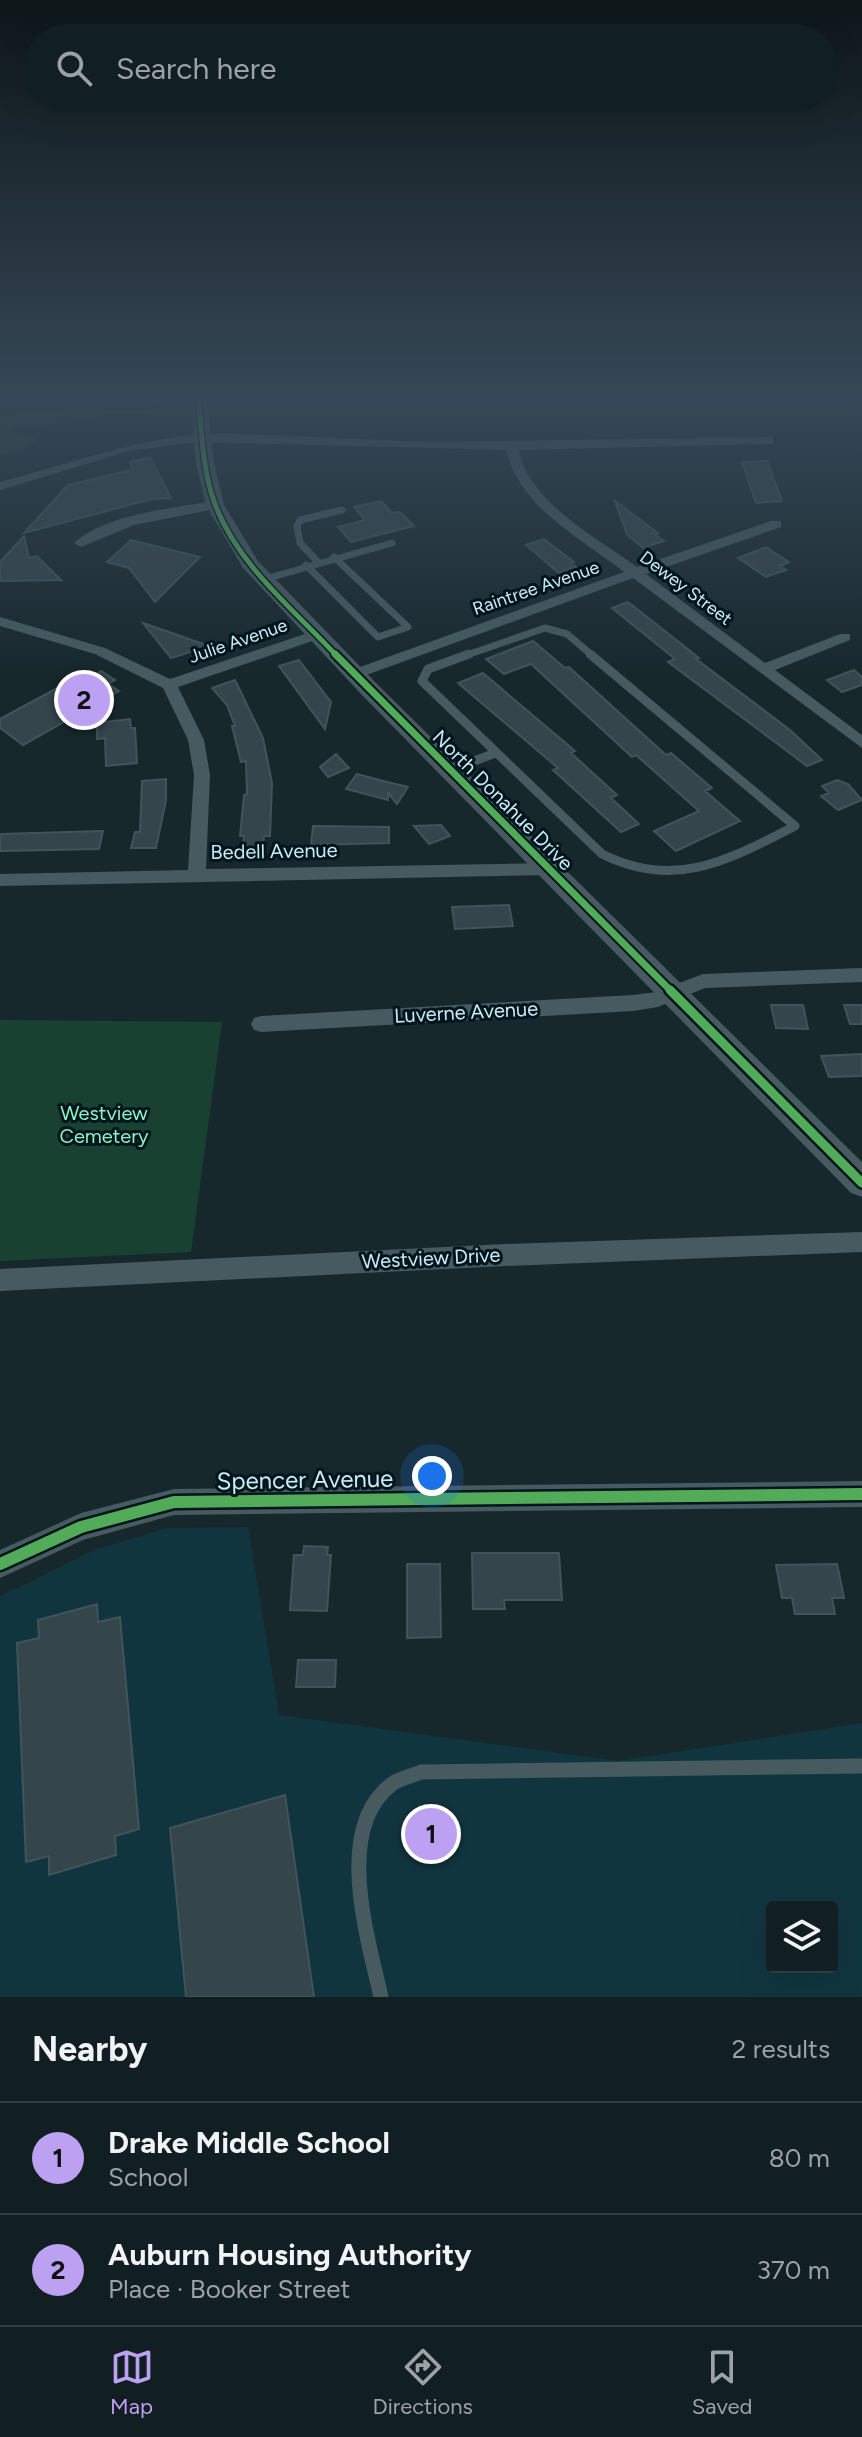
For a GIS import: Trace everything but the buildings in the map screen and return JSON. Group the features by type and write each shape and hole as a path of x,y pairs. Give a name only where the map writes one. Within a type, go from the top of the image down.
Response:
{"street":[{"name":"North Donahue Drive","path":"212,488 215,505 245,557 265,579 355,674 862,1183"},
{"name":"Dewey Street","path":"529,488 546,506 862,743"},
{"path":"81,543 103,529 134,520 215,505"},
{"name":"Raintree Avenue","path":"355,674 484,625 776,524"},
{"path":"0,621 100,651 169,685 196,740 202,775 197,874"},
{"name":"Julie Avenue","path":"169,685 319,634"},
{"path":"764,669 845,637"},
{"name":"Bedell Avenue","path":"0,880 550,869"},
{"name":"Luverne Avenue","path":"261,1024 633,1003 703,981 862,975"},
{"name":"Westview Drive","path":"0,1280 505,1255 862,1242"},
{"name":"Spencer Avenue","path":"0,1564 81,1527 174,1502 862,1494"}],"lane":[{"path":"318,562 300,544 294,533 295,526 300,520 342,510"},
{"path":"265,579 392,543"},
{"path":"306,565 378,637 408,627 334,557"},
{"path":"484,625 503,641"},
{"path":"545,628 567,634 795,826 712,866 636,866 612,861 427,689 422,675 428,669 503,641 545,628"},
{"path":"451,770 495,753"},
{"path":"381,1997 357,1859 367,1813 391,1785 421,1772 862,1766"}],"shaded area":[{"path":"248,1527 279,1715 618,1761 862,1723 862,1997 0,1997 0,1596 97,1549 167,1528"}],"green space":[{"name":"Westview Cemetery","path":"0,1020 222,1022 191,1252 0,1261"}],"cycle path":[{"path":"211,488 215,505 250,564 370,690 862,1183"},
{"path":"0,1564 81,1527 174,1502 862,1494"}],"place":[{"name":"Auburn Housing Authority","path":"84,700"},
{"name":"Drake Middle School","path":"431,1834"}]}
